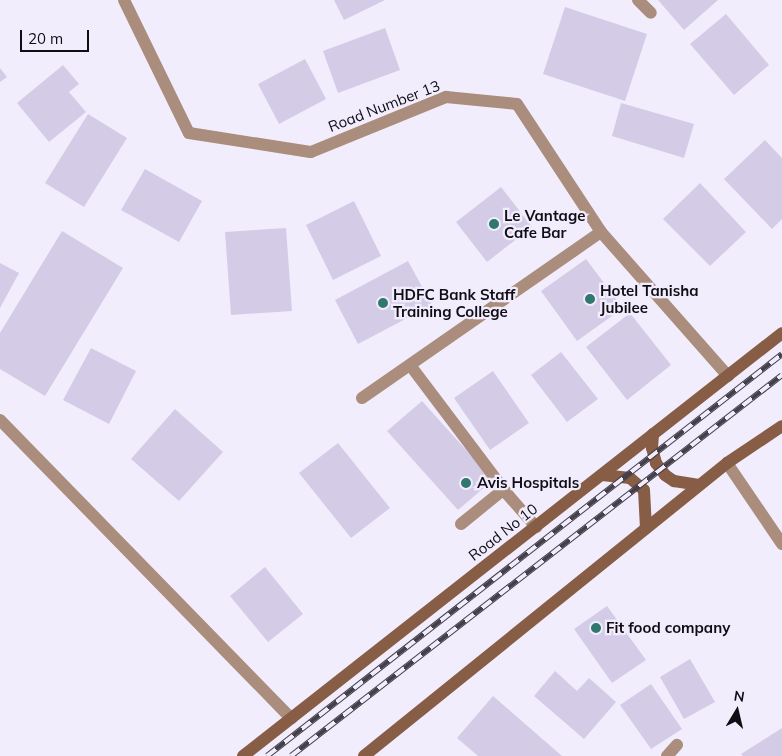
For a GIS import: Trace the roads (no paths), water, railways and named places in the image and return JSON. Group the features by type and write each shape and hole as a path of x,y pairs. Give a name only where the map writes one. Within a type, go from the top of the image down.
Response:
{"main road":[{"name":"Road No 10","path":"243,756 782,333"},
{"path":"364,756 699,485 727,463 782,426"},
{"path":"653,434 652,448 656,463 666,475 674,481 699,485"},
{"path":"602,475 630,478 644,490 646,528"}],"street":[{"name":"Road Number 13","path":"124,0 189,133 311,152 446,97 517,104 600,232 728,376"},
{"path":"638,0 651,13"},
{"path":"362,398 600,232"},
{"path":"410,365 504,489 536,527"},
{"path":"0,420 291,718"},
{"path":"727,463 782,544"},
{"path":"461,524 504,489"},
{"path":"667,756 677,746"}],"railway":[{"path":"267,756 782,354"},
{"path":"291,756 782,375"}],"place":[{"name":"Le Vantage Cafe Bar","path":"494,224"},
{"name":"Hotel Tanisha Jubilee","path":"590,299"},
{"name":"HDFC Bank Staff Training College","path":"383,303"},
{"name":"Avis Hospitals","path":"466,483"},
{"name":"Fit food company","path":"596,628"}]}
